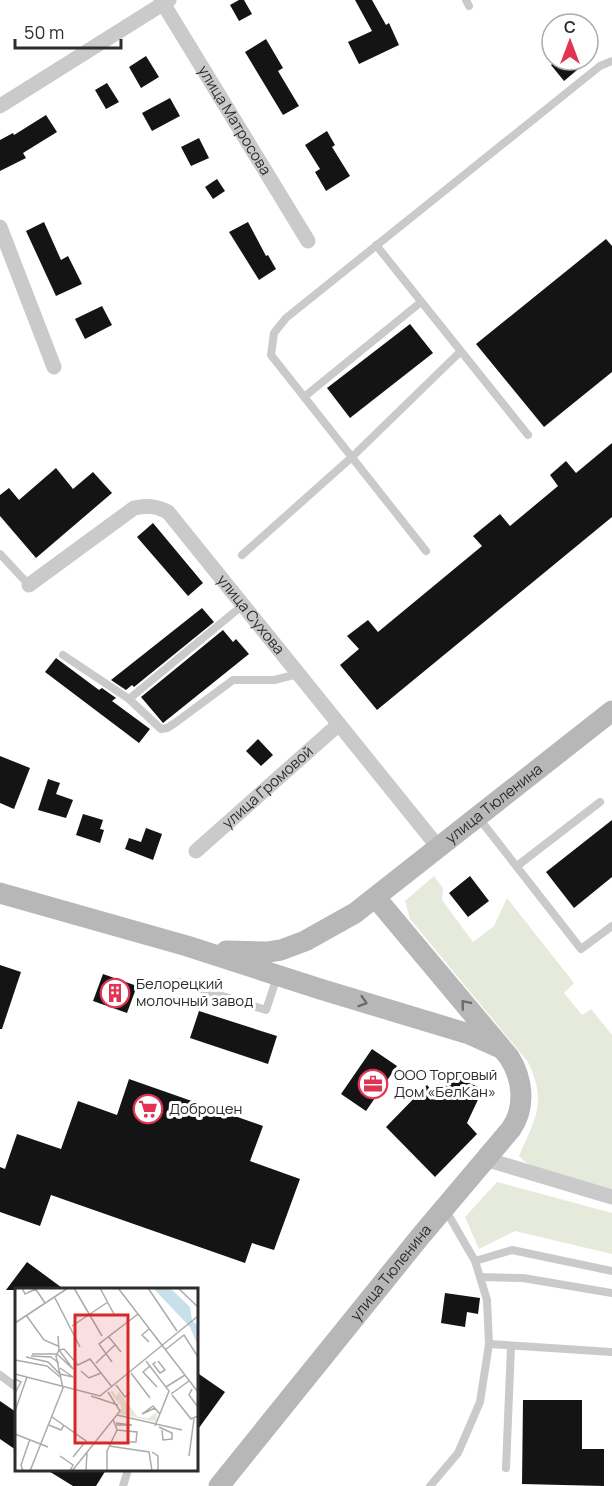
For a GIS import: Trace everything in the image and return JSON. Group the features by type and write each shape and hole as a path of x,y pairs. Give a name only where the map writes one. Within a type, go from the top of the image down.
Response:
{"street":[{"path":"0,106 86,54 164,1"},
{"name":"улица Матросова","path":"164,1 308,241"},
{"path":"0,227 54,367"},
{"name":"улица Сухова","path":"29,585 134,508 157,507 168,512 438,847"},
{"name":"улица Тюленина","path":"187,946 268,952 293,947 355,913 612,711"},
{"name":"улица Громовой","path":"196,851 339,724"},
{"name":"улица Тюленина","path":"0,893 187,946 469,1034 502,1049"},
{"name":"улица Тюленина","path":"219,1486 515,1123 520,1104 520,1079 512,1062 376,898"},
{"path":"293,947 294,966 303,977 320,989"},
{"path":"485,1159 612,1197"}],"lane":[{"path":"426,551 270,355 274,333 285,318 600,66 612,61"},
{"path":"376,245 528,435"},
{"path":"304,397 421,302"},
{"path":"242,555 352,458 461,351"},
{"path":"0,554 29,585"},
{"path":"129,699 243,605"},
{"path":"63,655 129,699 161,729 167,728 232,680 274,680 298,674"},
{"path":"516,866 600,802"},
{"path":"477,816 581,948 612,926"},
{"path":"178,982 266,1010 278,976"},
{"path":"430,1486 458,1453 480,1402 489,1344 487,1300 480,1276 475,1261 445,1208"},
{"path":"475,1261 512,1250 612,1271"},
{"path":"480,1276 523,1278 612,1293"},
{"path":"489,1344 612,1352"},
{"path":"506,1468 511,1346"},
{"path":"0,1375 15,1386"},
{"path":"123,1486 128,1471"}],"shaded area":[{"path":"434,876 443,888 442,900 473,942 494,926 507,898 574,983 564,993 582,1015 591,1009 612,1035 612,1191 532,1168 519,1156 537,1110 538,1099 534,1076 528,1062 410,919 405,901"},
{"path":"497,1182 612,1213 612,1254 515,1231 479,1249 465,1217"}],"building":[{"path":"244,0 252,14 239,21 230,5"},
{"path":"355,0 372,0 386,25 389,23 399,45 359,64 348,42 372,31"},
{"path":"266,39 283,68 278,71 299,106 283,115 245,52"},
{"path":"146,56 159,77 141,88 129,67"},
{"path":"557,72 575,72 564,81"},
{"path":"107,83 119,102 106,109 95,90"},
{"path":"170,98 180,116 152,131 142,113"},
{"path":"46,115 57,132 23,153 26,158 0,171 0,140 13,133 14,135"},
{"path":"327,131 335,145 332,147 350,176 326,191 315,172 320,169 305,145"},
{"path":"199,138 209,158 191,166 181,147"},
{"path":"217,179 225,191 213,199 205,187"},
{"path":"44,222 61,260 68,256 82,284 56,296 26,231"},
{"path":"248,222 266,256 268,255 276,269 259,280 229,232"},
{"path":"606,239 612,246 612,372 544,427 476,344"},
{"path":"102,306 112,325 85,339 75,319"},
{"path":"410,324 433,353 350,418 327,388"},
{"path":"612,443 612,517 377,710 340,665 359,649 347,636 368,620 378,632 482,546 473,536 500,514 510,526 558,486 550,475 566,461 576,473"},
{"path":"56,468 73,489 93,472 112,493 36,558 0,516 0,495 9,488 19,500"},
{"path":"153,523 203,583 188,596 137,537"},
{"path":"202,608 214,622 134,687 132,685 126,690 111,680"},
{"path":"223,630 233,642 236,639 249,654 163,723 141,697"},
{"path":"56,658 99,690 102,688 116,698 112,701 150,729 139,743 45,672"},
{"path":"258,739 273,755 261,766 246,751"},
{"path":"0,756 30,768 14,809 0,803"},
{"path":"48,779 60,783 56,794 73,800 66,818 38,810"},
{"path":"83,814 103,820 100,829 104,830 100,843 76,835"},
{"path":"612,820 612,877 574,908 546,872"},
{"path":"146,828 162,834 153,860 125,849 129,838 141,842"},
{"path":"470,876 489,901 468,917 449,893"},
{"path":"0,965 21,972 2,1029 0,1029"},
{"name":"Белорецкий молочный завод","path":"103,974 137,986 127,1013 93,1001"},
{"path":"199,1011 277,1036 268,1064 190,1038"},
{"path":"372,1049 397,1066 366,1111 341,1094"},
{"path":"450,1075 483,1089 467,1123 477,1134 435,1177 386,1127 427,1085 439,1099"},
{"path":"129,1079 263,1126 250,1161 300,1179 274,1250 252,1243 245,1263 51,1195 40,1226 0,1212 0,1167 5,1169 17,1134 61,1149 78,1101 117,1115"},
{"path":"27,1262 62,1288 15,1288 15,1290 6,1290"},
{"path":"445,1293 480,1298 478,1314 467,1312 465,1327 441,1323"},
{"path":"198,1373 225,1392 198,1429"},
{"path":"523,1400 582,1400 582,1449 604,1449 604,1486 522,1484"},
{"path":"0,1401 15,1411 15,1449 0,1439"},
{"path":"49,1471 105,1471 96,1486 73,1486"}],"place":[{"name":"Белорецкий молочный завод","path":"115,993"},
{"name":"ООО Торговый Дом «БелКан»","path":"373,1084"},
{"name":"Доброцен","path":"148,1109"}]}
